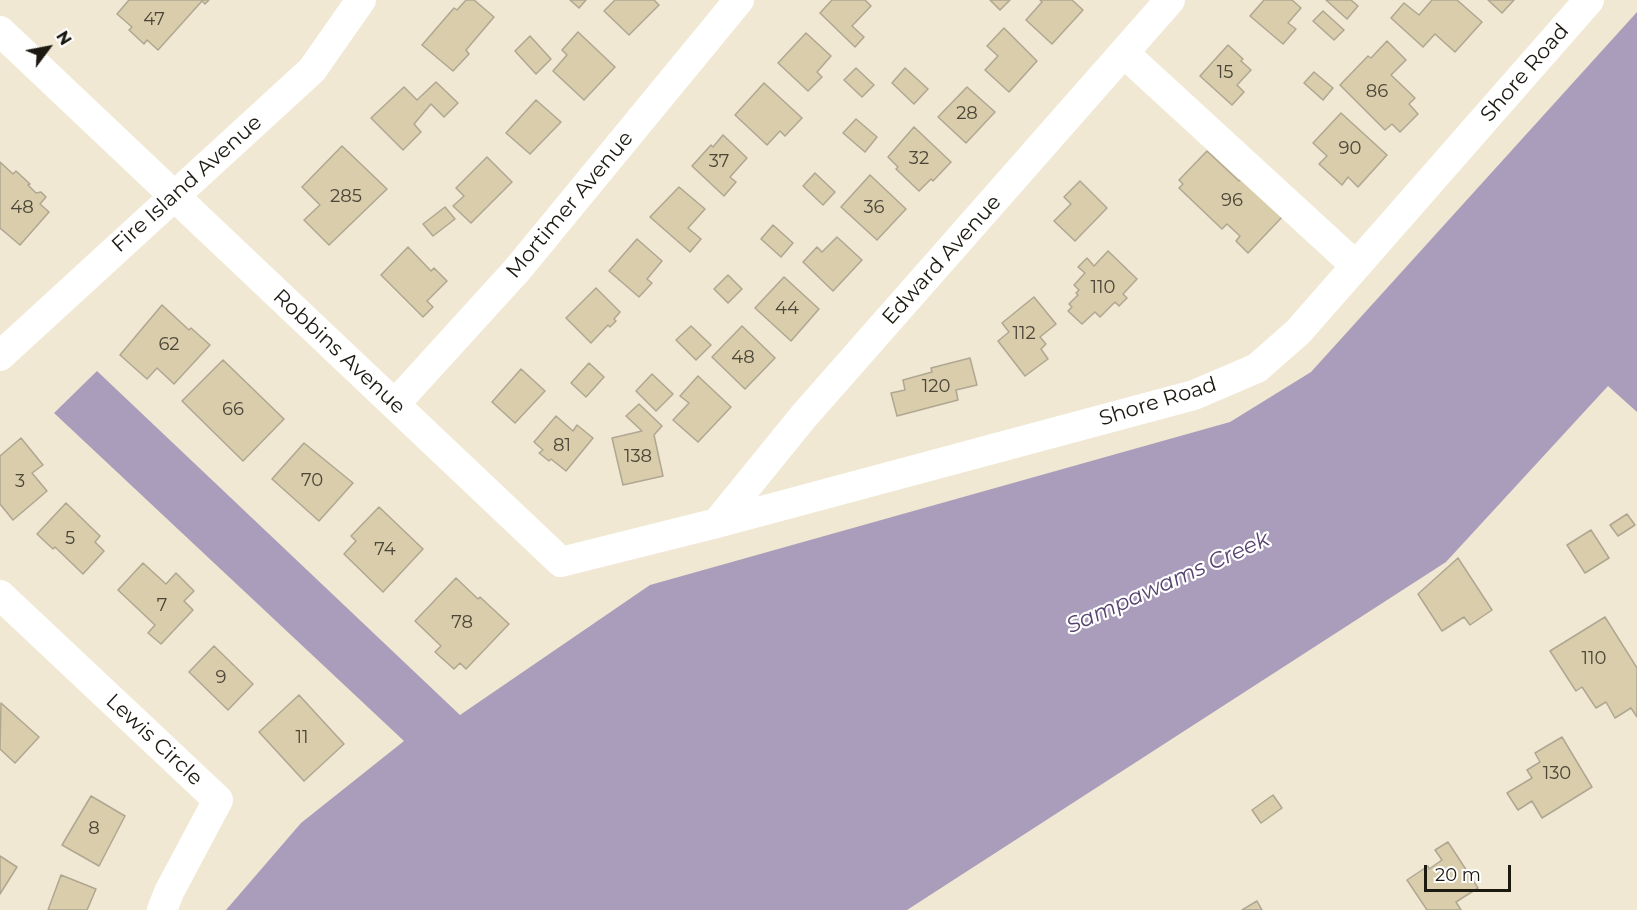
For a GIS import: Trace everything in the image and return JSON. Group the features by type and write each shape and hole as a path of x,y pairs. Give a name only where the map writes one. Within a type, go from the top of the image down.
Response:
{"street":[{"name":"Fire Island Avenue","path":"0,356 312,70 361,0"},
{"name":"Mortimer Avenue","path":"395,405 517,270 739,0"},
{"name":"Edward Avenue","path":"717,523 803,417 1170,0"},
{"name":"Shore Road","path":"717,523 1194,395 1257,368 1298,332 1589,0"},
{"name":"Robbins Avenue","path":"0,31 561,562 717,523"},
{"path":"1124,53 1356,266"},
{"name":"Lewis Circle","path":"0,595 218,800 169,892 162,910"}],"water":[{"name":"Sampawams Creek","path":"1637,12 1637,412 1608,386 1446,562 907,910 226,910 301,823 404,741 54,413 97,371 460,715 650,585 1230,422 1311,372"}],"building":[{"path":"129,0 209,0 205,4 202,1 158,50 147,40 144,44 129,30 132,27 117,14"},
{"path":"466,0 474,0 494,17 466,50 469,54 453,71 422,45 454,8 457,10"},
{"path":"570,0 586,0 579,8"},
{"path":"615,0 654,0 659,5 629,35 604,11"},
{"path":"832,0 865,0 871,6 852,26 864,37 855,47 820,13"},
{"path":"990,0 1010,0 1000,10"},
{"path":"1040,0 1072,0 1083,10 1052,44 1026,20 1042,2"},
{"path":"1264,0 1292,0 1301,8 1288,23 1296,29 1283,44 1250,16"},
{"path":"1326,0 1351,0 1358,6 1347,19"},
{"path":"1432,0 1457,0 1482,22 1455,52 1435,34 1423,47 1391,18 1404,3 1419,15"},
{"path":"1488,0 1514,0 1502,13"},
{"path":"1323,11 1344,30 1334,40 1313,21"},
{"path":"1004,28 1037,61 1009,92 985,70 998,56 987,46"},
{"path":"578,32 615,67 584,100 553,71 567,55 562,50"},
{"path":"806,33 831,56 817,72 822,77 808,91 778,63"},
{"path":"530,36 551,59 536,74 515,51"},
{"path":"1387,41 1406,60 1391,75 1415,98 1409,104 1418,114 1400,132 1392,124 1385,130 1340,85 1368,56 1371,58"},
{"path":"1228,45 1251,70 1237,85 1244,92 1232,105 1200,76"},
{"path":"856,68 874,85 862,97 844,80"},
{"path":"905,68 928,89 914,104 892,83"},
{"path":"1314,72 1333,88 1323,100 1304,83"},
{"path":"436,82 458,103 444,117 431,104 414,124 421,132 403,150 371,118 404,87 417,100"},
{"path":"764,83 802,118 785,136 780,131 767,145 735,115"},
{"path":"967,87 995,112 966,143 938,117"},
{"path":"536,100 561,122 530,154 506,133"},
{"path":"1341,113 1387,155 1358,187 1348,177 1342,185 1319,164 1327,156 1313,143"},
{"path":"856,119 877,137 865,152 843,133"},
{"path":"914,127 951,162 933,181 931,179 919,191 896,169 898,167 888,157"},
{"path":"723,135 747,158 730,177 736,182 724,196 692,166"},
{"path":"342,146 387,189 329,245 304,220 320,205 302,187"},
{"path":"1207,151 1239,181 1244,176 1284,215 1248,253 1236,241 1240,236 1227,224 1222,229 1179,188 1183,184 1179,180"},
{"path":"487,157 512,182 471,223 453,206 464,196 456,188"},
{"path":"0,162 13,174 16,171 36,193 41,192 46,197 40,204 49,212 20,245 0,228"},
{"path":"815,173 835,192 823,205 803,186"},
{"path":"870,175 906,209 877,240 841,207"},
{"path":"1080,181 1107,208 1075,241 1054,221 1071,204 1064,197"},
{"path":"679,187 705,209 688,228 701,239 690,252 650,217"},
{"path":"445,207 455,219 433,236 423,224"},
{"path":"773,225 793,243 781,257 761,239"},
{"path":"837,237 862,260 833,291 803,262 817,247 822,252"},
{"path":"637,239 662,261 647,279 652,283 639,297 609,271"},
{"path":"408,247 431,271 434,268 447,281 427,301 433,307 423,317 381,275"},
{"path":"1108,251 1137,279 1123,294 1127,298 1119,306 1115,302 1100,317 1095,312 1082,324 1068,311 1072,307 1069,304 1078,295 1076,293 1079,290 1074,285 1085,273 1078,267 1087,258 1094,266"},
{"path":"728,275 742,289 728,303 714,289"},
{"path":"784,277 819,309 791,341 755,308"},
{"path":"596,288 620,312 614,319 616,321 610,327 608,325 591,343 566,318"},
{"path":"1034,297 1056,324 1040,337 1046,344 1041,349 1048,359 1025,376 998,341 1009,332 1002,323"},
{"path":"162,305 189,330 191,328 210,345 174,384 157,368 147,379 120,355"},
{"path":"691,326 711,345 696,360 676,340"},
{"path":"742,326 775,358 745,389 712,357"},
{"path":"970,358 977,385 956,390 958,400 897,416 891,393 905,390 903,380 932,372 931,368"},
{"path":"223,360 284,419 243,461 182,401"},
{"path":"589,363 604,377 586,397 571,383"},
{"path":"521,369 545,391 515,423 492,402"},
{"path":"652,374 673,394 656,411 636,391"},
{"path":"698,376 731,407 698,442 673,420 689,403 680,396"},
{"path":"639,404 662,426 654,435 663,476 623,485 612,438 642,431 626,416"},
{"path":"556,416 573,431 577,425 593,438 566,471 539,453 543,450 534,442"},
{"path":"21,438 43,465 32,473 47,491 13,520 0,504 0,456"},
{"path":"304,443 353,483 319,521 272,479"},
{"path":"66,503 100,536 95,542 104,551 83,574 55,547 53,549 37,534"},
{"path":"379,507 423,549 383,592 344,554 356,541 351,536"},
{"path":"1627,514 1635,525 1618,536 1610,525"},
{"path":"1591,530 1609,558 1585,573 1567,545"},
{"path":"1458,558 1492,610 1470,625 1464,617 1442,631 1418,594"},
{"path":"143,563 166,584 176,573 194,591 184,601 193,610 161,644 148,633 155,625 118,590"},
{"path":"456,578 509,624 466,669 460,663 454,669 435,652 441,646 415,621"},
{"path":"1605,617 1637,668 1637,717 1631,708 1615,718 1606,702 1596,708 1582,687 1576,691 1550,651"},
{"path":"214,646 253,684 228,710 189,672"},
{"path":"299,695 344,744 304,781 259,732"},
{"path":"1,703 39,737 15,763 0,749"},
{"path":"1562,737 1592,787 1542,818 1532,801 1518,810 1507,793 1532,778 1527,770 1540,762 1535,753"},
{"path":"1273,795 1282,808 1261,823 1252,810"},
{"path":"91,796 125,816 99,866 62,845"},
{"path":"1448,842 1478,888 1456,902 1461,910 1427,910 1407,880 1442,860 1435,850"},
{"path":"0,856 17,867 0,894"},
{"path":"61,875 96,889 87,910 48,910"},
{"path":"1257,901 1262,910 1242,910"}]}
